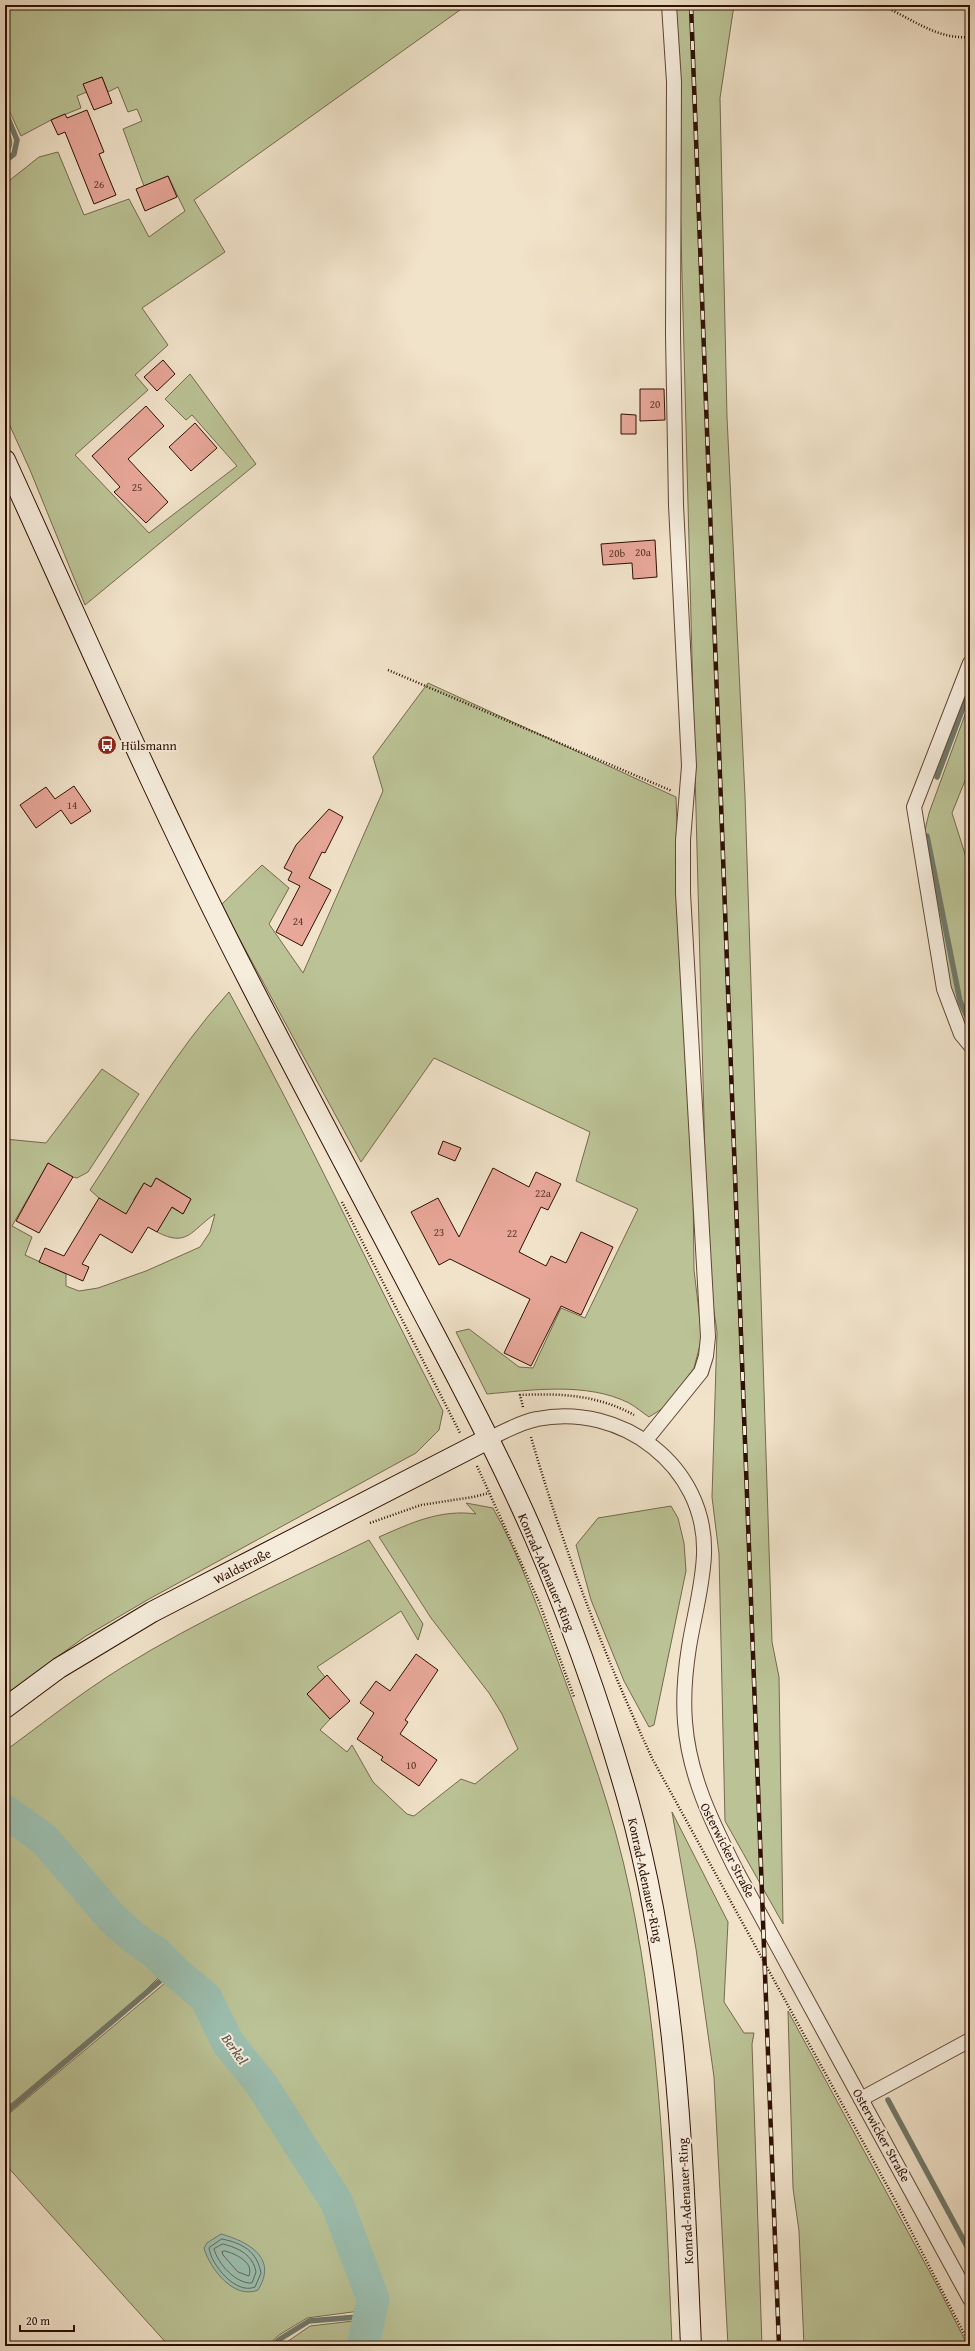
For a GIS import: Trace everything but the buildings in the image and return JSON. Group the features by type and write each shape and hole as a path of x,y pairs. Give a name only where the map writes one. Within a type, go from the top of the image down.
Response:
{"main road":[{"name":"Konrad-Adenauer-Ring","path":"5,460 184,850 247,977 488,1439 536,1540 599,1704 628,1802 649,1886 670,2010 682,2138 692,2346"},
{"name":"Waldstraße","path":"5,1708 59,1668 152,1612 488,1439"}],"street":[{"path":"646,1440 701,1372 706,1356 708,1337 683,892 683,840 689,766 676,505 673,335 674,82 670,5"},
{"path":"970,663 914,807 944,989 961,1034 970,1045"},
{"name":"Osterwicker Straße","path":"488,1439 526,1421 539,1418 574,1416 616,1424 646,1440 671,1463 682,1477 696,1508 703,1538 702,1573 686,1665 684,1698 689,1748 700,1793 711,1821 736,1870 970,2299"},
{"path":"861,2098 970,2040"}],"path":[{"path":"881,5 929,30 956,39 970,37"},
{"path":"388,670 670,791 687,794"},
{"path":"469,1449 539,1602 575,1700"},
{"path":"546,1488 558,1527 610,1662 653,1760 896,2202 970,2344"},
{"path":"366,1524 421,1505 489,1493"}],"shaded area":[{"path":"5,5 467,5 194,200 225,252 142,308 168,345 135,375 148,390 75,455 149,533 237,466 192,415 186,420 165,399 190,374 256,464 85,605 30,470 5,415 5,184 39,157 58,152 84,215 129,199 149,237 185,211 168,176 144,186 123,129 142,121 137,109 128,112 118,87 108,92 102,77 84,84 87,92 77,96 81,108 51,120 21,136 5,102"},
{"path":"675,5 734,5 720,98 727,417 745,796 772,1642 779,1677 783,1924 725,1821 719,1554 712,1497 717,1332 708,1271"},
{"path":"5,124 12,144 9,151 5,154"},
{"path":"428,683 676,797 679,892 692,1108 694,1270 702,1337 694,1368 665,1407 649,1417 629,1403 613,1396 595,1392 559,1389 487,1394 456,1332 469,1329 519,1367 533,1368 561,1308 585,1318 638,1209 576,1181 590,1132 434,1058 361,1162 221,905 262,865 289,888 269,924 303,973 383,791 373,757"},
{"path":"970,701 970,768 952,813 970,870 970,1043 949,998 920,851 929,813"},
{"path":"229,992 284,1096 443,1411 439,1430 416,1453 149,1599 86,1636 5,1695 5,1139 46,1143 102,1069 139,1094 88,1172 77,1178 48,1163 12,1226 32,1237 25,1255 66,1274 66,1286 79,1291 98,1288 146,1271 200,1247 210,1232 215,1214 183,1238 167,1236 157,1232 165,1218 169,1206 183,1214 191,1199 157,1178 151,1187 144,1183 134,1199 134,1219 99,1198 90,1190 173,1063 209,1015"},
{"path":"466,1503 493,1508 512,1546 559,1664 589,1748 616,1834 630,1892 649,2004 664,2175 672,2346 372,2346 379,2302 345,2200 319,2152 249,2060 227,2011 214,1992 165,1950 119,1914 95,1888 54,1833 5,1797 5,1751 77,1698 121,1668 181,1633 369,1540 423,1624 418,1640 401,1611 317,1667 325,1677 307,1694 330,1719 320,1730 347,1752 352,1745 373,1782 407,1814 414,1816 461,1779 475,1784 518,1749 502,1714 489,1693 431,1618 379,1537 414,1522 438,1515 463,1513 476,1514"},
{"path":"671,1506 678,1518 684,1543 686,1571 654,1725 649,1727 624,1681 591,1600 576,1545 598,1518"},
{"path":"672,1812 728,1922 724,2002 744,2033 754,2033 752,2044 762,2346 728,2346 714,2077 696,1949"},
{"path":"5,1823 42,1849 107,1928 132,1949 152,1961 163,1973 141,1995 5,2109"},
{"path":"168,1977 201,2008 213,2026 244,2085 302,2160 322,2192 339,2234 360,2311 307,2318 279,2335 267,2346 169,2346 5,2164 5,2117 165,1983"},
{"path":"788,2011 939,2289 968,2346 804,2346 799,2231 793,2188"},
{"path":"362,2320 355,2346 281,2346 310,2326"}],"water":[{"path":"221,2234 241,2242 258,2253 265,2269 263,2279 258,2290 249,2292 240,2291 224,2281 217,2273 204,2248 207,2243"}],"waterway":[{"path":"5,111 17,140 14,154 5,161"},
{"path":"937,777 970,689"},
{"path":"927,836 960,1001 970,1023"},
{"name":"Berkel","path":"5,1811 44,1839 111,1917 134,1938 156,1953 173,1970 206,1998 228,2043 261,2084 336,2201 373,2299 363,2346"},
{"path":"5,2113 173,1970"},
{"path":"888,2100 970,2252"},
{"path":"272,2346 280,2339 309,2321 369,2316"}],"railway":[{"path":"691,5 779,2346"}],"place":[{"name":"Hülsmann","path":"107,745"}]}
